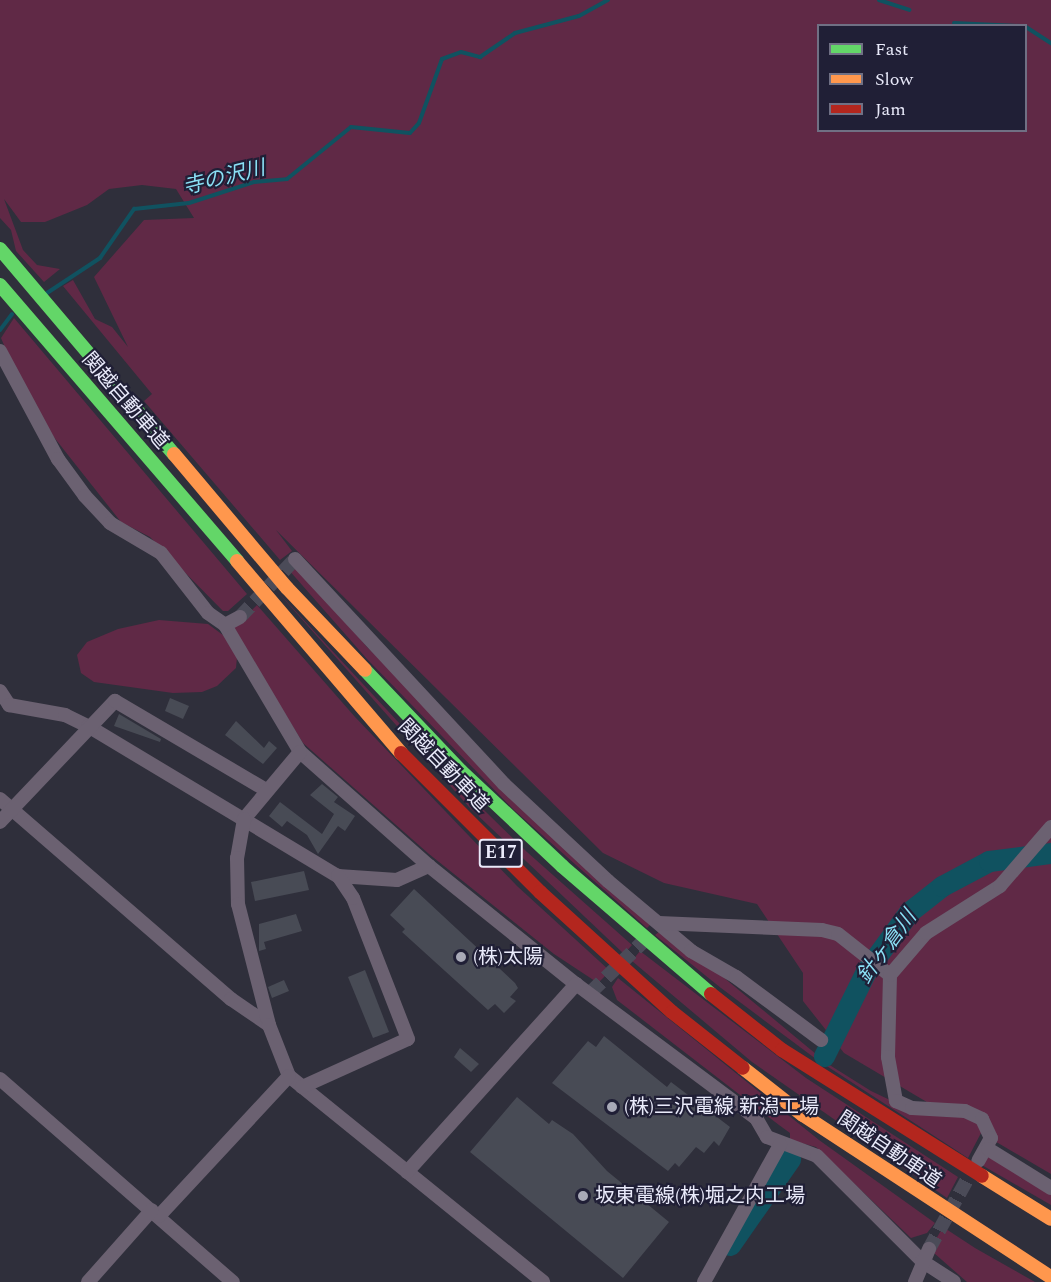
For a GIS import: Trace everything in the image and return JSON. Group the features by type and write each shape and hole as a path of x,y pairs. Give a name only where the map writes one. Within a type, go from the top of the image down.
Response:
{"highway":[{"name":"関越自動車道","path":"0,249 55,318 363,668 461,771 645,941 782,1050 1051,1219"},
{"name":"関越自動車道","path":"2,288 414,768 540,892 672,1012 794,1108 879,1168 1051,1278"}],"street":[{"path":"0,351 58,459 85,496 110,523 161,553 208,613 225,625 300,752 429,866 576,984 756,1119 767,1137 780,1145 817,1156 954,1282"},
{"path":"295,559 504,784 691,951 736,977 821,1041"},
{"path":"225,625 240,617"},
{"path":"0,691 9,705 65,715 88,726 338,876 353,898 408,1039 302,1087"},
{"path":"0,822 88,726 115,700 266,790"},
{"path":"300,752 244,819 237,858 238,904 269,1025 289,1076 543,1282"},
{"path":"0,798 231,999 269,1025"},
{"path":"978,1161 988,1149 989,1130 982,1119 965,1111 912,1108 896,1101 888,1057 890,975 926,933 1000,886 1051,827"},
{"path":"338,876 397,880 429,866"},
{"path":"651,934 659,922"},
{"path":"659,922 822,930 838,934 890,975"},
{"path":"407,1172 576,984"},
{"path":"88,1282 289,1076"},
{"path":"0,1079 233,1282"},
{"path":"705,1282 780,1145"},
{"path":"988,1149 1051,1188"},
{"path":"915,1282 926,1255"}],"shaded area":[{"path":"0,0 1051,0 1051,1174 981,1133 968,1158 816,1059 721,988 655,935 664,928 828,1064 871,1091 911,1110 942,1111 844,1053 803,1001 803,973 757,904 664,883 603,853 276,530 292,551 280,560 144,401 152,394 63,286 73,280 95,319 112,327 128,347 94,277 144,220 194,218 176,189 142,185 109,189 87,205 45,222 21,222 4,199 23,250 37,265 60,269 44,282 16,251 11,230 0,218"},
{"path":"14,318 247,594 228,611 223,611 150,537 121,522 53,436 23,390 1,338"},
{"path":"295,563 367,647 653,922 647,928 514,810 367,659 288,569"},
{"path":"275,589 437,764 527,852 632,945 624,954 469,807"},
{"path":"257,605 355,717 517,886 610,971 598,983 554,954 429,854 303,743 233,629"},
{"path":"159,620 208,624 227,638 237,657 236,668 217,686 202,692 173,693 94,682 81,673 77,655 87,642 118,629"},
{"path":"640,951 806,1078 958,1177 947,1198 752,1062 632,961"},
{"path":"618,978 819,1140 935,1223 927,1233 911,1238 816,1147 790,1140 790,1133 617,1000 612,987"},
{"path":"989,1152 1051,1190 1051,1205 980,1164"},
{"path":"943,1227 1035,1282 967,1282 934,1253 932,1246"}],"building":[{"path":"170,698 189,706 183,719 165,711"},
{"path":"119,714 161,739 160,742 114,726"},
{"path":"236,721 264,748 269,741 277,748 263,764 225,735"},
{"path":"322,784 338,797 334,802 355,816 345,831 338,826 318,854 307,835 287,821 282,827 269,816 280,802 322,834 334,814 310,795"},
{"path":"304,871 309,890 255,901 251,882"},
{"name":"(株)太陽","path":"414,889 515,983 518,988 510,997 516,1001 504,1013 495,1004 488,1010 402,932 405,929 390,915"},
{"path":"296,914 302,931 264,942 266,949 259,951 259,924"},
{"path":"365,970 389,1032 373,1038 348,977"},
{"path":"284,980 289,991 272,998 268,987"},
{"name":"(株)三沢電線 新潟工場","path":"604,1036 667,1087 671,1082 730,1127 719,1146 714,1141 704,1153 696,1147 679,1167 675,1163 668,1171 552,1083 588,1041 596,1047"},
{"path":"460,1048 479,1064 471,1072 454,1057"},
{"name":"坂東電線(株)堀之内工場","path":"517,1097 549,1124 552,1120 573,1134 607,1171 669,1222 623,1278 470,1152"}],"waterway":[{"name":"寺の沢川","path":"47,293 100,258 134,209 189,203 254,182 287,179 351,127 410,133 419,123 442,59 461,52 480,57 515,33 579,16 608,0"},
{"path":"879,0 909,10"},
{"path":"954,23 976,24"},
{"path":"1027,28 1051,43"},
{"name":"寺の沢川","path":"0,330 12,314"},
{"name":"針ヶ倉川","path":"824,1056 866,971 909,912 942,886 989,861 1051,853"},
{"name":"針ヶ倉川","path":"730,1245 790,1159"}],"tunnel":[{"path":"240,617 295,559"},
{"path":"591,992 648,937"},
{"path":"929,1249 975,1165"}],"traffic: fast":[{"path":"0,249 174,454"},
{"path":"0,285 237,561"},
{"path":"365,670 461,771 562,866 711,994"}],"traffic: slow":[{"path":"174,454 287,588 365,670"},
{"path":"237,561 401,753"},
{"path":"743,1068 803,1115 1051,1277"},
{"path":"982,1176 1051,1219"}],"traffic: jam":[{"path":"401,753 540,892 672,1012 743,1068"},
{"path":"711,994 782,1050 982,1176"}],"place":[{"name":"(株)太陽","path":"461,957"},
{"name":"(株)三沢電線 新潟工場","path":"612,1107"},
{"name":"坂東電線(株)堀之内工場","path":"583,1196"}]}
